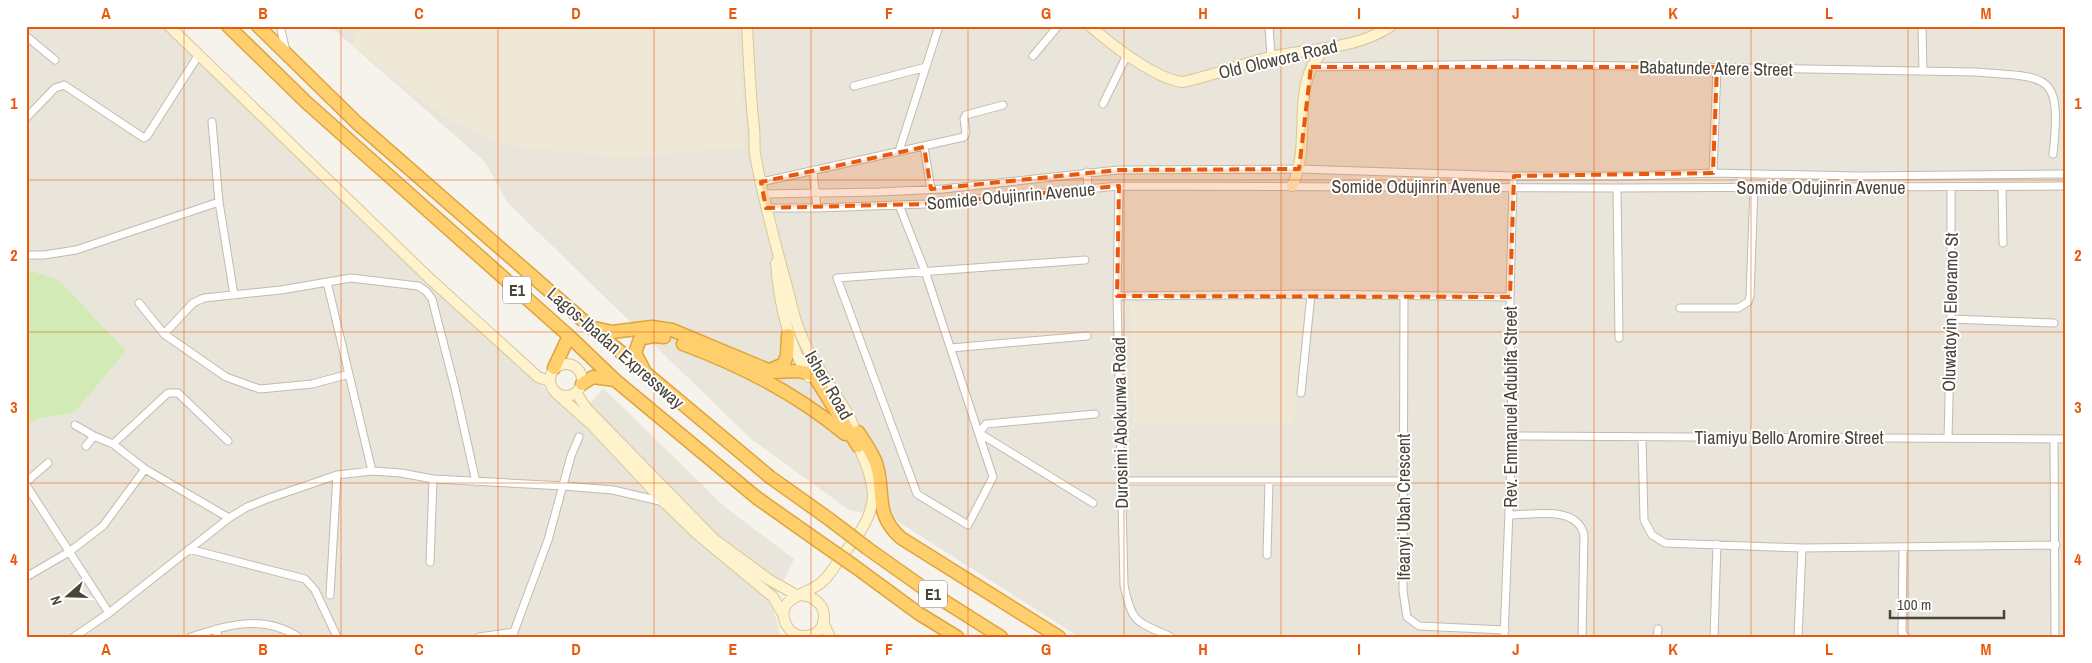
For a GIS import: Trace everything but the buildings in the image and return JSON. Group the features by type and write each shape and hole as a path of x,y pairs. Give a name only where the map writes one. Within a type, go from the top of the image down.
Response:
{"highway":[{"name":"Lagos-Ibadan Expressway","path":"228,26 307,103 569,336 615,380 757,498 918,613 957,637"},
{"name":"Lagos-Ibadan Expressway","path":"258,26 357,123 586,323 770,477 922,587 1001,637"},
{"path":"586,323 604,331 652,328 672,330 772,372 813,374 858,446"},
{"path":"767,370 784,364 788,355 788,335"},
{"path":"554,368 569,336"},
{"path":"661,387 642,368 638,361 635,353 640,339 654,336 668,338 727,363 766,382 804,404 845,434"},
{"path":"579,388 593,377 615,380"},
{"path":"851,420 876,462 882,515 890,529 901,538 1059,637"}],"main road":[{"path":"169,26 428,277 538,377 550,381"},
{"name":"Isheri Road","path":"747,26 755,154 775,243 798,326 806,347 814,363 851,420 858,446 869,472 873,491 871,508 863,527 823,582 791,600 783,614"},
{"name":"Old Olowora Road","path":"1090,26 1109,43 1127,55 1172,81 1182,82 1271,57 1324,49 1372,36 1391,26"},
{"path":"1292,186 1299,169 1304,100 1312,67 1324,49"},
{"name":"Isheri Road","path":"775,243 777,281 788,335 806,373 858,456 868,487 863,527"},
{"path":"822,607 817,600 810,596 800,596 768,579 714,539 587,410 579,388 581,373 574,365 563,363 554,368 550,381 556,393 592,425 665,503 697,534 773,597 783,614 786,626 795,636 812,635 819,630 824,622"},
{"path":"556,393 566,396 579,388"},
{"path":"823,582 822,607 824,622 830,637"}],"street":[{"path":"280,26 287,54"},
{"path":"899,151 939,26"},
{"path":"1032,56 1058,26"},
{"path":"1269,26 1271,57"},
{"path":"1922,26 1923,72"},
{"path":"26,36 55,60"},
{"path":"1103,104 1127,55"},
{"path":"26,118 55,88 64,85 144,138 198,56"},
{"name":"Babatunde Atere Street","path":"1312,67 1515,64 1975,72 2032,77 2044,82 2053,93 2056,110 2053,154"},
{"path":"854,86 926,67"},
{"path":"1713,173 1717,67"},
{"path":"761,182 964,137 966,132 964,119 966,115 1003,105"},
{"path":"212,122 219,202 234,295"},
{"path":"924,147 931,189"},
{"path":"764,194 816,194 931,189 1118,170 1299,169 1513,176 1633,176 1713,173 1858,176 2066,174"},
{"path":"813,171 817,208"},
{"path":"1087,172 1088,188"},
{"name":"Rev. Emmanuel Adubifa Street","path":"1505,633 1512,436 1510,297 1513,176"},
{"name":"Somide Odujinrin Avenue","path":"766,208 899,205 986,199 1119,186 2002,188 2066,186"},
{"name":"Durosimi Abokunwa Road","path":"1119,186 1117,296 1124,585 1128,607 1135,618 1141,623 1171,637"},
{"path":"1680,308 1738,308 1748,302 1750,296 1754,187"},
{"name":"Oluwatoyin Eleoramo St","path":"1948,438 1951,320 1951,187"},
{"path":"1617,188 1619,338"},
{"path":"2002,188 2003,243"},
{"path":"26,255 44,255 76,250 219,202"},
{"path":"899,205 925,271 994,477 968,525 916,494 837,278 925,271 1085,260"},
{"path":"164,334 192,303 204,298 351,278 418,286 432,299 455,388 476,482"},
{"path":"327,282 372,471"},
{"path":"1301,393 1311,294"},
{"path":"1117,296 1311,294 1510,297"},
{"name":"Ifeanyi Ubah Crescent","path":"1404,296 1403,591 1407,618 1419,626 1505,633"},
{"path":"139,303 164,334 226,377 260,389 312,384 349,374"},
{"path":"1951,320 2054,324"},
{"path":"950,348 1087,336"},
{"path":"113,444 168,393 174,392 178,393 228,441"},
{"path":"979,433 986,424 1095,414"},
{"path":"75,425 113,444 145,469 229,518"},
{"path":"979,433 1093,503"},
{"path":"86,446 94,436"},
{"name":"Tiamiyu Bello Aromire Street","path":"1512,436 2066,439"},
{"path":"479,637 512,634 548,540 571,456 579,437"},
{"path":"1642,437 1642,509 1647,529 1658,540 1665,543 1802,548 2056,545"},
{"path":"2054,440 2055,637"},
{"path":"48,463 26,483 109,613"},
{"path":"26,577 69,552 107,522 145,469"},
{"path":"74,637 109,613 229,518 247,507 267,499 337,475 372,471 401,473 433,479 564,486 628,493 665,503"},
{"path":"330,594 337,475"},
{"path":"430,562 433,479"},
{"path":"1122,481 1402,481"},
{"path":"1267,556 1269,481"},
{"path":"1510,515 1562,514 1572,517 1582,528 1584,535 1582,637"},
{"path":"1714,637 1717,544"},
{"path":"189,548 305,579 315,590 337,637"},
{"path":"1798,637 1802,548"},
{"path":"1903,548 1902,633 1906,637"},
{"path":"190,637 216,628 246,623 269,624 298,637"},
{"path":"216,628 218,637"}],"highlighted area":[{"path":"1311,67 1717,67 1713,173 1514,176 1510,297 1117,296 1119,186 925,204 766,208 761,182 924,147 931,189 1118,170 1299,169"}],"shaded area":[{"path":"26,26 170,26 577,420 603,388 725,507 794,559 772,604 781,637 26,637 26,425 41,418 74,413 126,351 59,280 26,269"},
{"path":"330,26 2066,26 2066,637 1079,637 894,519 849,510 750,438 508,203 485,162"},
{"path":"358,26 737,26 746,147 624,158 503,145 450,121 352,45"},
{"path":"1307,300 1294,423 1134,424 1130,303"}],"green space":[{"path":"26,269 59,280 126,351 74,413 41,418 26,425"}]}
